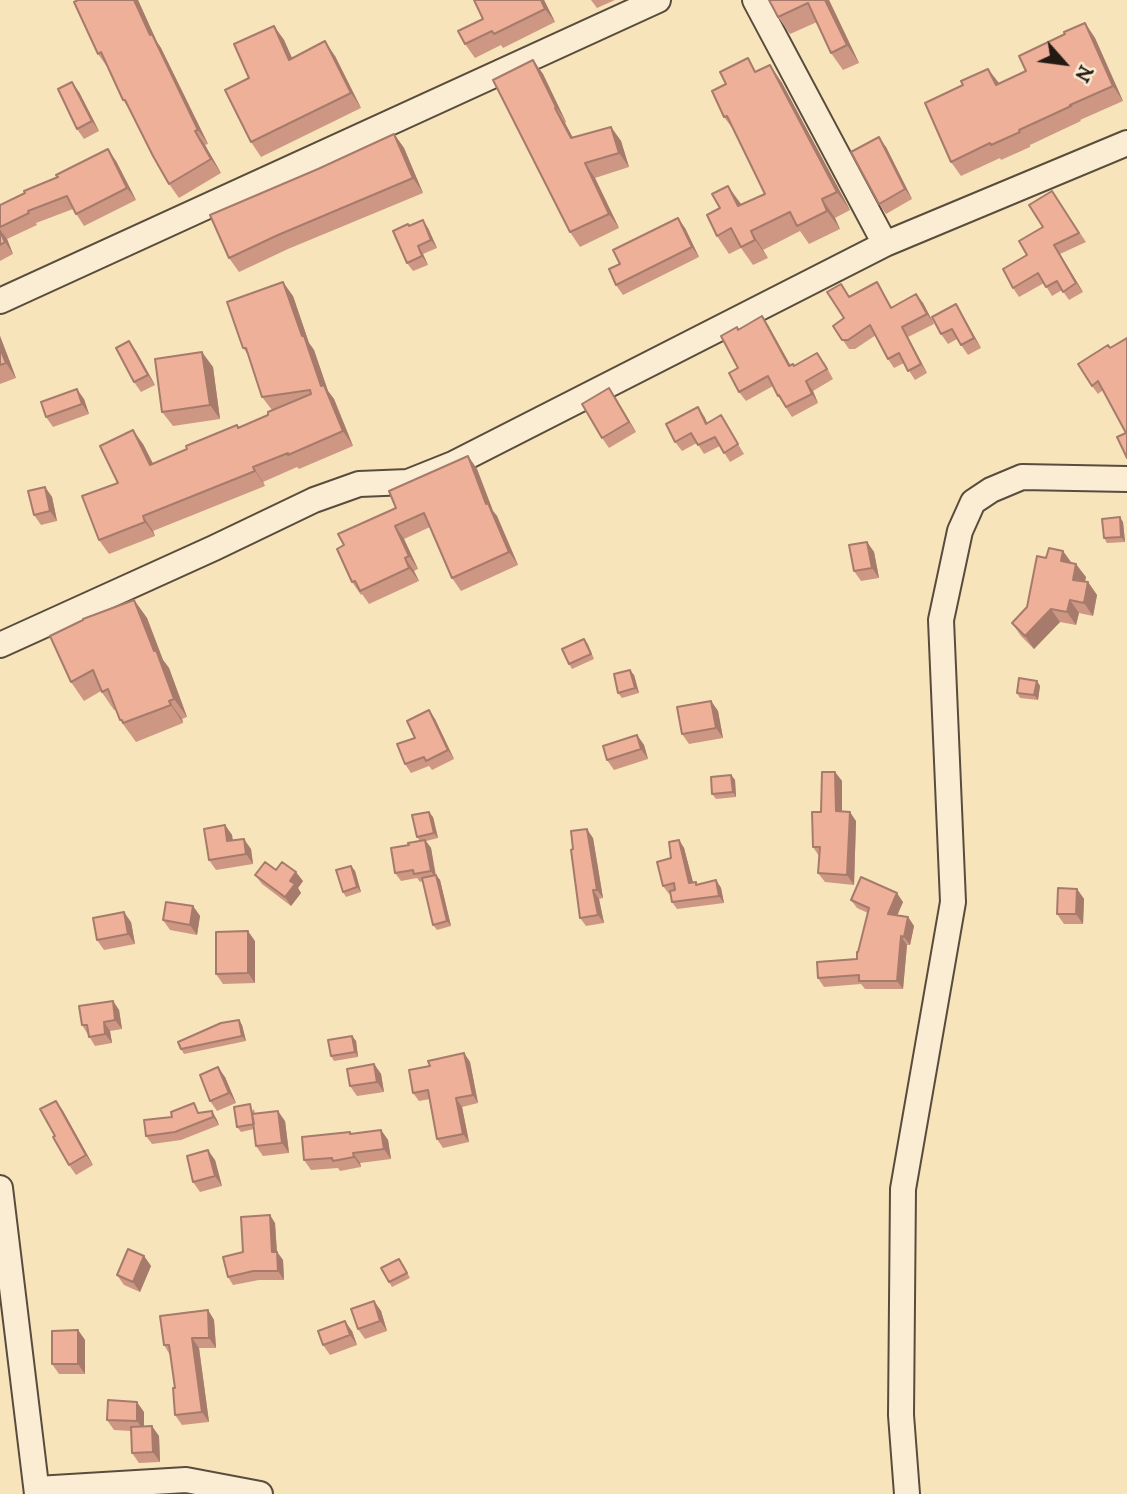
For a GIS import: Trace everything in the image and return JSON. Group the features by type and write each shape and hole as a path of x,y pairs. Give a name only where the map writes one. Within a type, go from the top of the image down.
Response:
{"street":[{"path":"0,301 658,0"},
{"path":"755,0 884,244"},
{"path":"0,645 314,500 359,484 408,482 453,464 884,244 1127,143"},
{"path":"907,1494 901,1415 903,1189 953,902 941,620 960,531 973,502 991,490 1022,477 1127,479"},
{"path":"0,1188 37,1491 186,1480 260,1494"}],"building":[{"path":"134,0 198,130 195,131 211,159 169,184 123,100 101,52 98,54 74,2"},
{"path":"474,0 541,0 545,9 494,34 492,31 465,44 458,31 483,19"},
{"path":"769,0 825,0 847,45 831,53 808,3 778,17"},
{"path":"1085,23 1113,86 1019,130 1020,132 951,162 925,103 963,85 961,81 988,69 996,85 1026,71 1019,56"},
{"path":"274,26 289,60 325,41 351,93 251,142 225,90 249,78 234,44"},
{"path":"748,58 755,72 770,65 837,192 822,199 827,211 797,226 790,212 751,231 755,240 741,247 731,228 717,236 707,215 720,208 712,194 728,186 738,206 765,194 712,91 726,84 720,72"},
{"path":"533,60 571,138 611,127 619,153 585,163 609,214 570,232 493,80"},
{"path":"72,82 92,121 77,129 58,89"},
{"path":"394,134 413,178 229,258 210,215"},
{"path":"879,137 905,189 879,204 851,152"},
{"path":"108,149 127,188 76,214 67,196 28,211 29,213 0,227 0,205"},
{"path":"1052,191 1079,233 1054,245 1076,283 1063,292 1057,281 1046,287 1038,273 1013,288 1003,269 1027,255 1019,241 1043,227 1029,205"},
{"path":"678,218 692,247 616,285 609,269 620,264 613,250"},
{"path":"423,220 431,240 418,246 422,256 407,263 393,231"},
{"path":"0,231 5,242 0,245"},
{"path":"283,282 321,386 324,385 343,431 253,467 255,471 143,516 145,522 99,540 82,496 118,483 100,446 133,430 150,465 187,449 186,446 237,425 238,428 311,394 310,390 262,397 227,302"},
{"path":"877,282 891,308 916,294 927,314 902,327 921,364 908,371 899,353 888,359 870,325 848,340 842,340 833,326 844,318 827,292 841,284 849,297"},
{"path":"956,304 974,338 961,345 952,329 941,334 932,317"},
{"path":"762,316 789,366 794,366 817,353 827,369 806,381 812,394 786,407 768,376 739,392 729,373 738,368 721,336"},
{"path":"1127,338 1127,458 1117,437 1126,433 1098,381 1092,386 1078,364 1108,345 1110,348"},
{"path":"129,341 148,375 134,382 116,348"},
{"path":"0,348 6,363 0,365"},
{"path":"202,352 210,405 162,412 155,359"},
{"path":"609,388 629,422 602,438 582,404"},
{"path":"77,389 82,404 46,417 41,402"},
{"path":"698,407 706,424 721,415 738,444 724,453 715,437 698,445 691,433 675,442 666,424"},
{"path":"468,456 486,504 488,503 509,552 452,578 424,513 395,526 409,556 405,558 409,568 360,591 355,581 352,582 337,549 344,545 338,534 396,508 389,491"},
{"path":"45,487 50,511 34,515 28,491"},
{"path":"1120,517 1121,537 1104,538 1102,519"},
{"path":"867,542 872,568 854,571 849,545"},
{"path":"1049,548 1063,551 1061,561 1076,564 1073,580 1088,582 1084,603 1070,600 1067,612 1051,609 1025,636 1012,623 1027,607 1037,556 1046,558"},
{"path":"134,600 174,699 169,701 171,705 123,723 108,689 102,692 93,670 71,682 50,636 83,619"},
{"path":"584,639 591,654 569,664 562,649"},
{"path":"630,670 635,688 618,693 614,674"},
{"path":"1019,678 1037,681 1034,695 1017,693"},
{"path":"711,701 716,728 682,734 677,707"},
{"path":"429,710 448,750 426,761 424,757 405,764 397,744 415,738 407,721"},
{"path":"637,735 641,749 607,760 603,746"},
{"path":"822,772 835,772 836,811 850,812 847,875 818,873 820,847 813,847 812,812 821,812"},
{"path":"731,775 733,792 712,794 711,777"},
{"path":"429,812 434,833 417,837 412,815"},
{"path":"225,825 227,841 244,839 246,854 209,860 204,829"},
{"path":"587,829 597,890 593,890 598,915 580,918 571,831"},
{"path":"425,840 431,871 395,873 391,848"},
{"path":"679,840 689,883 696,882 696,885 716,880 719,896 672,902 670,891 675,890 674,883 663,886 657,862 671,858 669,842"},
{"path":"265,862 276,870 282,862 296,872 290,881 295,884 285,897 255,875"},
{"path":"351,866 357,887 343,892 336,870"},
{"path":"436,875 447,921 433,925 422,878"},
{"path":"861,877 897,893 888,914 908,917 904,937 901,936 897,981 859,981 859,975 818,978 817,962 857,959 869,908 851,900"},
{"path":"1058,888 1077,889 1076,914 1057,914"},
{"path":"166,902 193,906 190,925 163,920"},
{"path":"124,912 128,934 97,940 93,918"},
{"path":"248,931 248,973 216,974 216,932"},
{"path":"113,1001 115,1020 104,1022 105,1034 89,1037 87,1025 82,1025 79,1006"},
{"path":"239,1020 242,1036 181,1049 178,1042 221,1023"},
{"path":"352,1036 355,1052 331,1056 328,1040"},
{"path":"464,1053 473,1095 456,1098 463,1134 437,1139 428,1090 413,1093 409,1070 430,1066 428,1061"},
{"path":"374,1064 377,1082 350,1086 347,1069"},
{"path":"218,1067 229,1093 210,1101 200,1075"},
{"path":"56,1101 86,1155 69,1165 40,1109"},
{"path":"194,1103 198,1113 212,1111 213,1117 175,1132 146,1136 144,1120 172,1117 171,1112"},
{"path":"250,1104 254,1124 237,1127 234,1107"},
{"path":"278,1111 282,1143 256,1146 252,1114"},
{"path":"381,1130 384,1149 353,1153 354,1157 333,1161 332,1158 304,1160 302,1137"},
{"path":"208,1150 215,1176 193,1182 187,1156"},
{"path":"270,1215 272,1252 277,1252 278,1271 253,1271 228,1277 223,1257 243,1252 241,1217"},
{"path":"128,1249 144,1256 133,1282 117,1275"},
{"path":"399,1259 407,1273 389,1282 381,1268"},
{"path":"374,1301 380,1321 358,1329 351,1309"},
{"path":"208,1310 209,1338 192,1338 202,1412 175,1415 175,1388 169,1345 164,1345 160,1316"},
{"path":"345,1321 350,1335 323,1345 318,1331"},
{"path":"78,1330 78,1364 52,1364 52,1331"},
{"path":"108,1400 137,1402 137,1421 107,1420"},
{"path":"152,1426 153,1452 132,1453 131,1427"}]}
